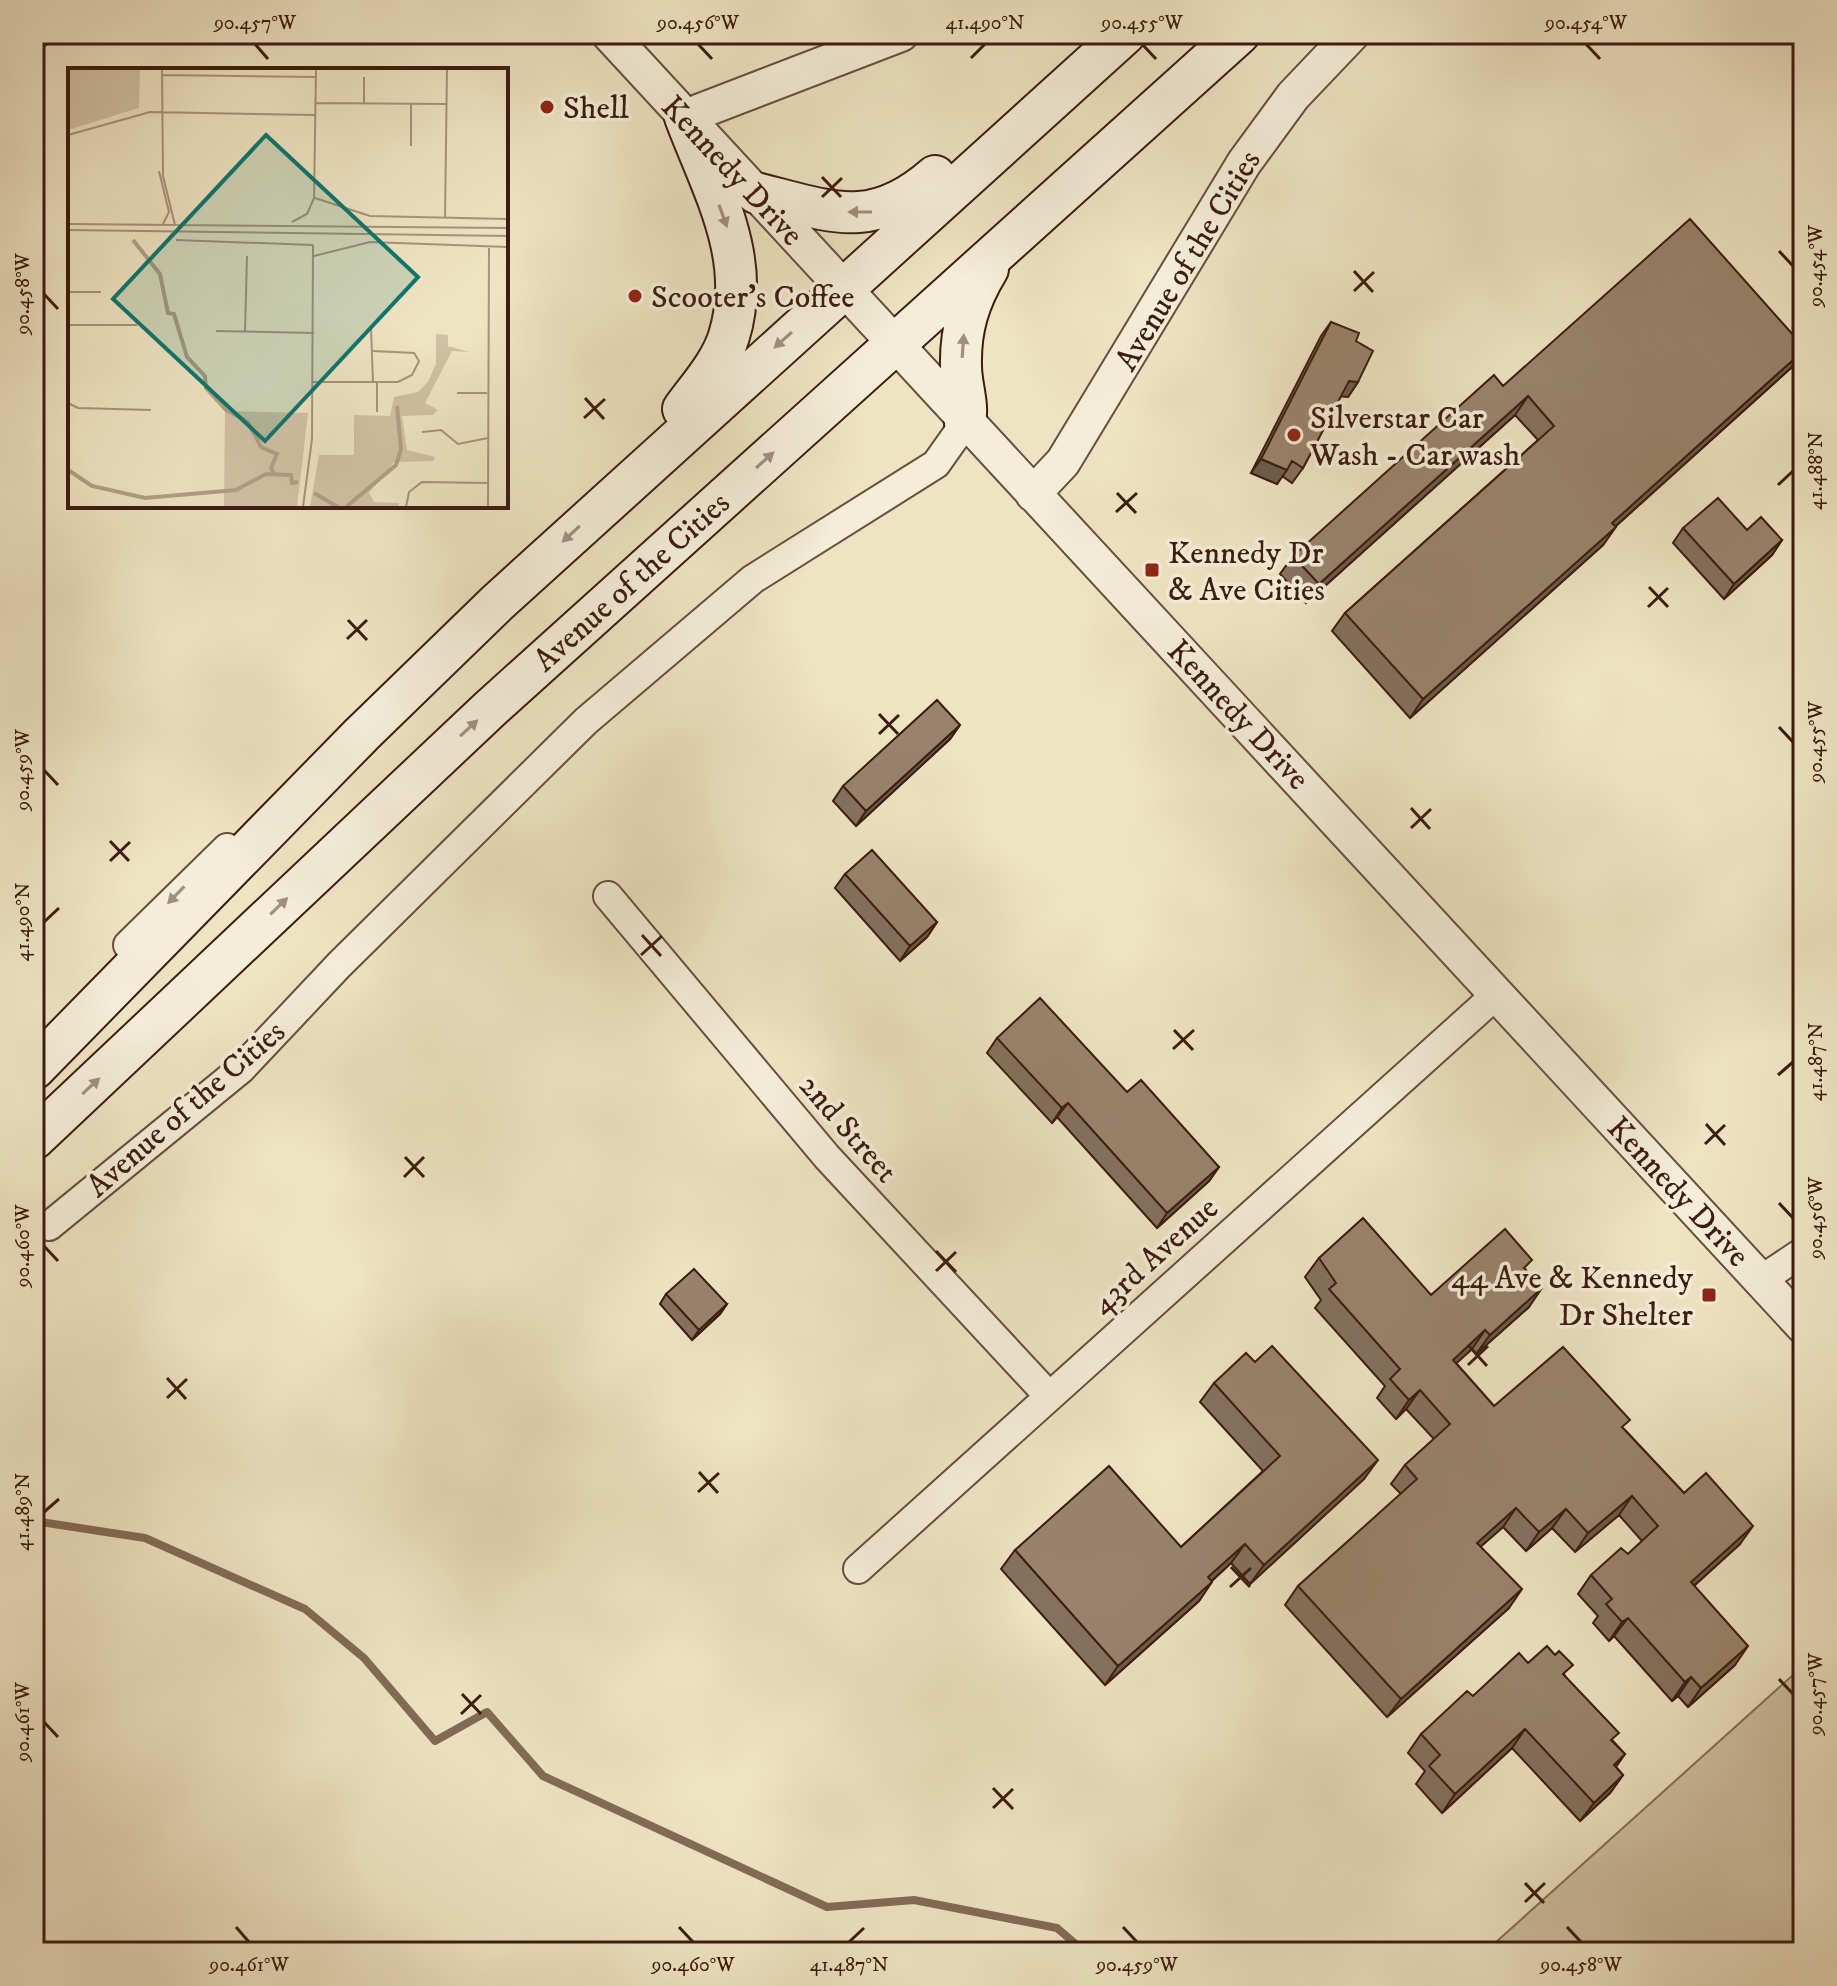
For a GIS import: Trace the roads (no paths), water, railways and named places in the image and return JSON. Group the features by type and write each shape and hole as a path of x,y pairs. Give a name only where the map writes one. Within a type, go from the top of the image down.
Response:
{"main road":[{"path":"756,193 825,210 853,213 882,210 902,202 1097,34"},
{"path":"34,1069 362,734 603,505 1125,34"},
{"name":"Avenue of the Cities","path":"34,1139 503,696 1239,34"},
{"path":"603,505 679,416 729,338 739,270 726,225 685,117"},
{"path":"965,423 967,412 961,366 964,320 978,285 1004,246"}],"street":[{"name":"Kennedy Drive","path":"609,34 965,423 1498,993 1761,1280 1799,1312"},
{"path":"685,117 901,34"},
{"name":"Avenue of the Cities","path":"1033,494 1063,462 1244,163 1293,96 1352,34"},
{"name":"Avenue of the Cities","path":"49,1226 241,1069 460,844 617,693 753,579 936,464 965,423"},
{"path":"34,1041 200,871 362,734"},
{"name":"2nd Street","path":"608,896 827,1157 1049,1396"},
{"name":"43rd Avenue","path":"858,1569 1498,993"},
{"path":"1761,1280 1803,1252"}],"waterway":[{"path":"34,1521 145,1538 305,1609 364,1658 435,1741 487,1712 543,1776 827,1907 914,1900 1057,1928 1085,1952"}],"place":[{"name":"Shell","path":"547,107"},
{"name":"Scooter's Coffee","path":"635,296"},
{"name":"Silverstar Car Wash - Car wash","path":"1294,435"},
{"name":"Kennedy Dr & Ave Cities","path":"1152,570"},
{"name":"44 Ave & Kennedy Dr Shelter","path":"1709,1295"}]}
